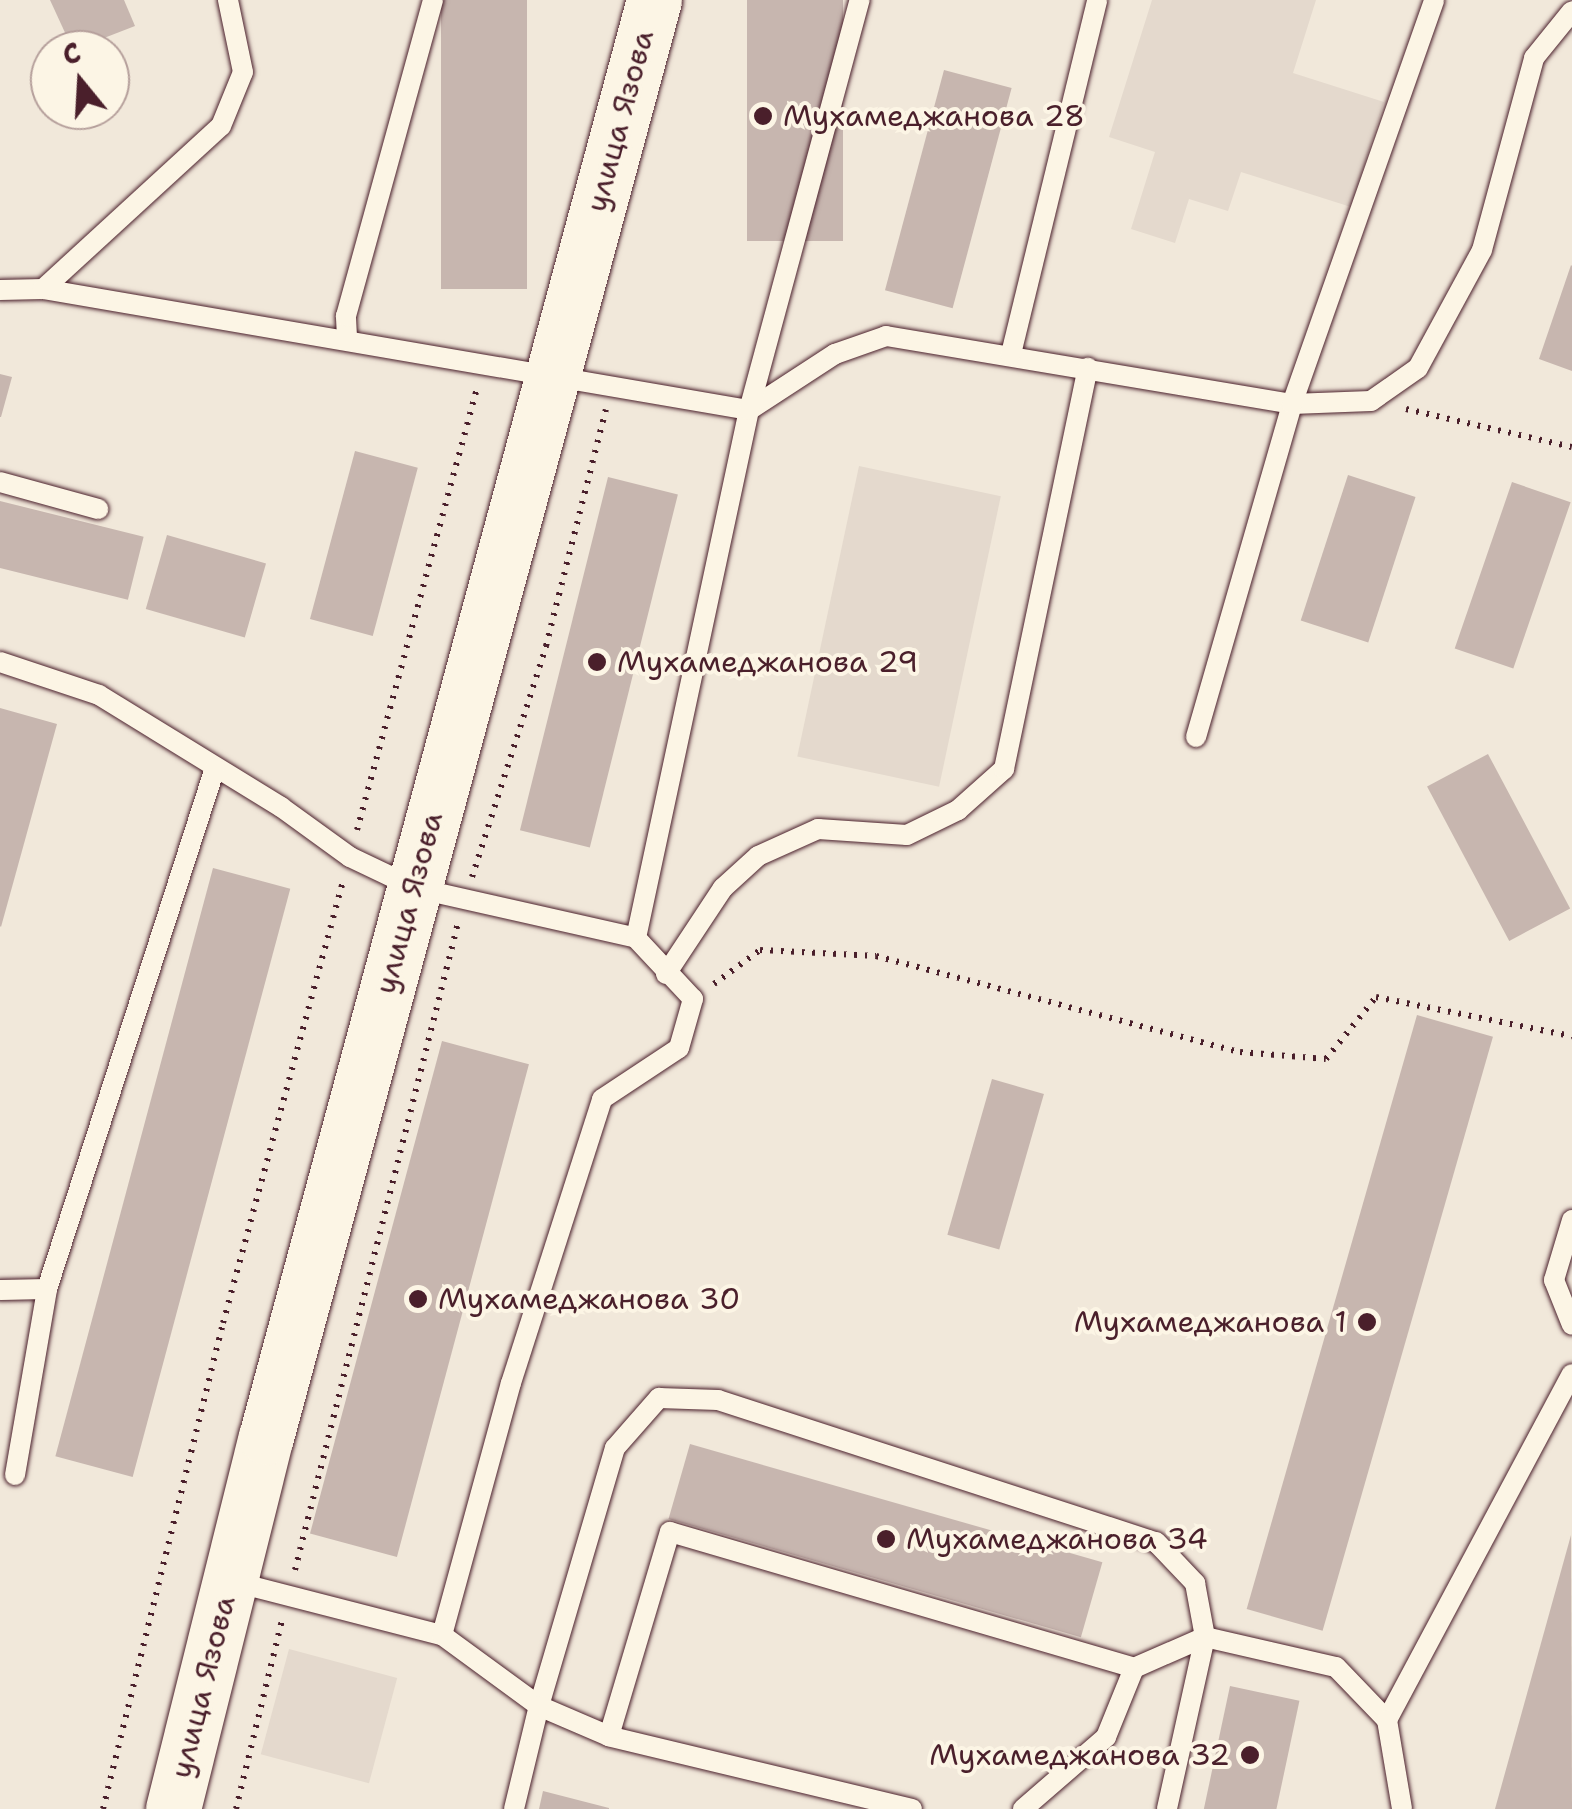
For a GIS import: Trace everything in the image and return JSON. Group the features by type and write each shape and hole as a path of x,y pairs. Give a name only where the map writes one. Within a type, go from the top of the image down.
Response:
{"street":[{"name":"улица Язова","path":"174,1809 229,1580 440,894 548,378 654,0"}],"lane":[{"path":"43,289 221,126 243,72 228,0"},
{"path":"347,337 346,316 433,0"},
{"path":"636,938 749,410 860,0"},
{"path":"1011,354 1097,0"},
{"path":"1196,737 1292,404 1434,0"},
{"path":"0,290 43,289 347,337 548,378 749,410 836,354 886,336 1292,404 1371,401 1418,368 1482,250 1534,58 1572,10"},
{"path":"666,974 723,888 758,856 818,829 907,835 958,810 1004,770 1088,368"},
{"path":"0,482 98,509"},
{"path":"0,662 98,695 350,857 440,894 636,938 693,1000 679,1048 602,1100 510,1384 442,1635"},
{"path":"14,1476 47,1288 215,768"},
{"path":"1572,1220 1554,1280 1572,1325"},
{"path":"0,1290 47,1288"},
{"path":"1387,1720 1572,1374"},
{"path":"514,1809 615,1448 659,1398 718,1400 1156,1542 1195,1583 1205,1637 1167,1809"},
{"path":"609,1736 670,1532 1134,1668 1205,1637 1336,1667 1387,1720 1402,1809"},
{"path":"229,1580 442,1635 540,1706 609,1736 912,1809"},
{"path":"1023,1809 1106,1737 1134,1668"}],"path":[{"path":"102,1809 222,1324 483,365"},
{"path":"236,1809 288,1595 440,894 546,646 611,389"},
{"path":"1371,401 1572,448"},
{"path":"693,1000 760,950 876,956 1240,1052 1326,1059 1376,997 1572,1036"}],"shaded area":[{"path":"1152,0 1316,0 1293,73 1384,102 1351,207 1241,172 1228,211 1189,199 1175,243 1131,229 1155,152 1109,137"},
{"path":"859,466 1001,496 939,787 797,757"},
{"path":"289,1649 397,1678 369,1783 261,1754"}],"building":[{"path":"50,0 124,0 135,26 125,30 64,30"},
{"path":"441,0 527,0 527,289 441,289"},
{"name":"Мухамеджанова 28","path":"747,0 843,0 843,241 747,241"},
{"path":"944,70 1012,88 953,308 885,290"},
{"path":"1572,266 1572,371 1539,359"},
{"path":"0,374 12,377 1,417 0,417"},
{"path":"355,451 418,468 373,636 310,619"},
{"path":"1348,475 1416,497 1368,642 1301,621"},
{"name":"Мухамеджанова 29","path":"608,477 678,494 590,848 520,830"},
{"path":"1512,482 1571,502 1513,669 1455,648"},
{"path":"0,501 144,537 128,600 0,568"},
{"path":"167,535 266,563 245,637 146,609"},
{"path":"0,708 57,724 1,927 0,926"},
{"path":"1488,754 1570,909 1509,941 1427,786"},
{"path":"213,868 290,889 133,1477 55,1456"},
{"name":"Мухамеджанова 1","path":"1417,1015 1493,1037 1323,1631 1247,1609"},
{"name":"Мухамеджанова 30","path":"442,1041 529,1064 397,1557 310,1534"},
{"path":"992,1079 1044,1094 999,1250 947,1235"},
{"name":"Мухамеджанова 34","path":"690,1444 1102,1562 1081,1637 669,1519"},
{"path":"1571,1535 1572,1809 1495,1809"},
{"name":"Мухамеджанова 32","path":"1230,1686 1299,1701 1276,1809 1204,1809"},
{"path":"543,1791 609,1808 609,1809 539,1809"}],"place":[{"name":"Мухамеджанова 28","path":"763,116"},
{"name":"Мухамеджанова 29","path":"597,662"},
{"name":"Мухамеджанова 30","path":"418,1299"},
{"name":"Мухамеджанова 1","path":"1367,1322"},
{"name":"Мухамеджанова 34","path":"886,1539"},
{"name":"Мухамеджанова 32","path":"1250,1755"}]}
